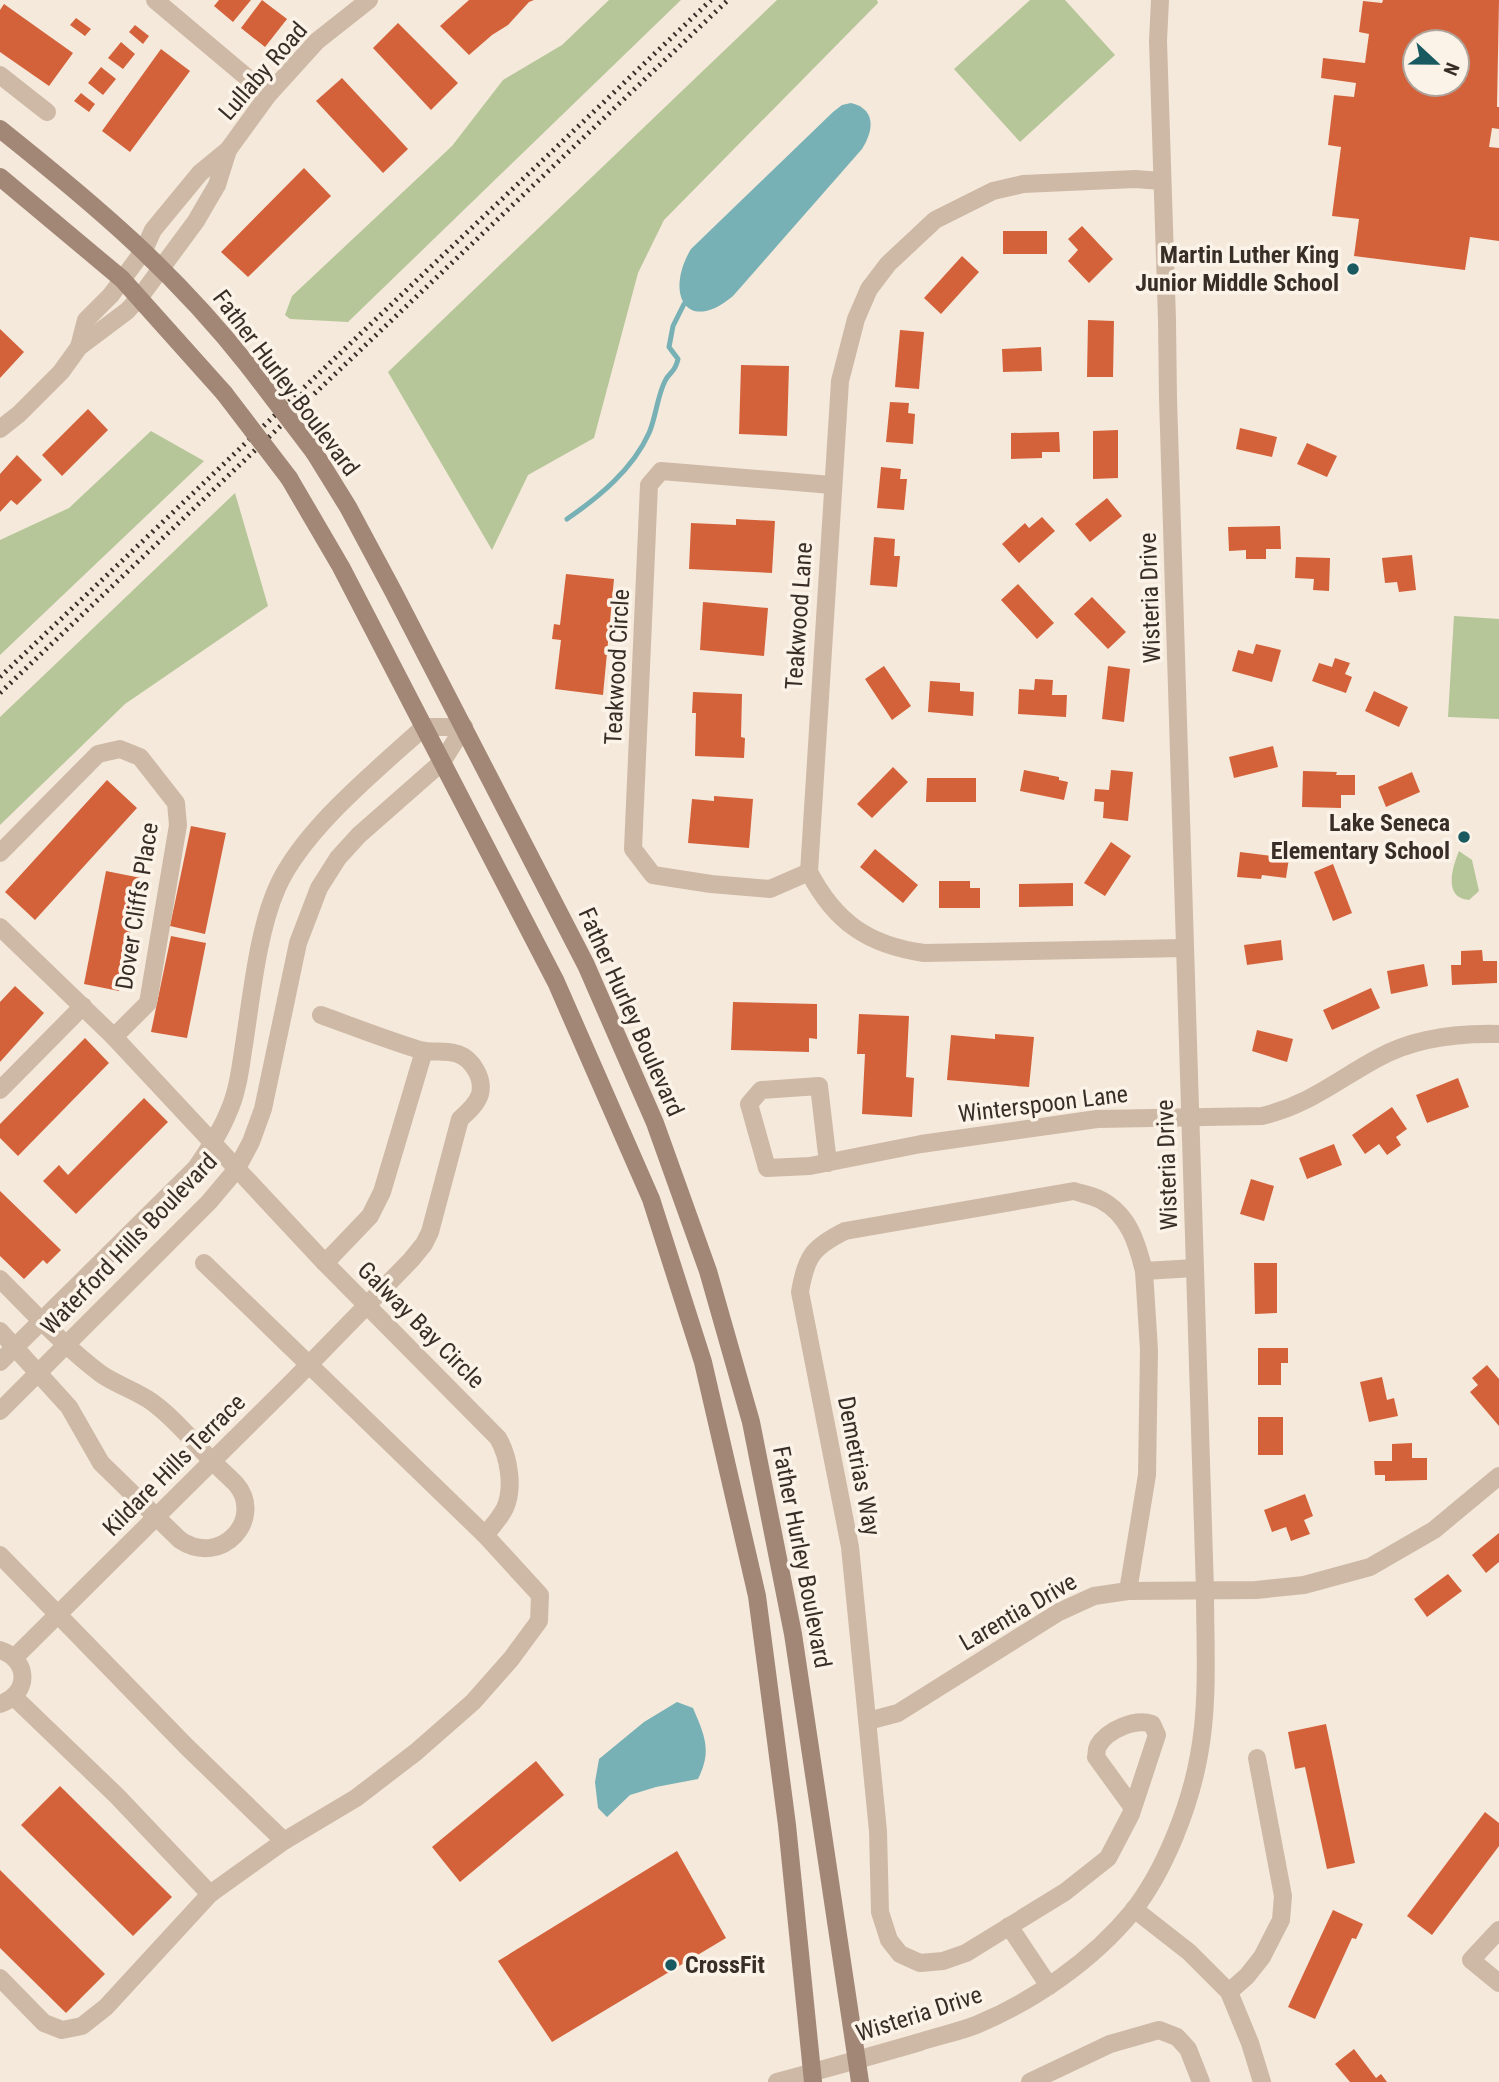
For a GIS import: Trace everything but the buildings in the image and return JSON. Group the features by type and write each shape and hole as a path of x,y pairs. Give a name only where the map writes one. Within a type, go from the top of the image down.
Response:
{"main road":[{"name":"Father Hurley Boulevard","path":"0,129 102,212 163,269 202,310 250,368 314,452 348,507 586,965 655,1123 708,1271 751,1422 793,1634 860,2082"},
{"path":"0,177 140,297 224,393 289,478 335,556 556,982 652,1199 703,1362 757,1597 787,1825 813,2077"}],"street":[{"path":"155,0 268,95"},
{"name":"Lullaby Road","path":"79,347 86,320 122,279 144,250 153,230 200,173 228,150 268,95 317,41 369,0"},
{"name":"Wisteria Drive","path":"777,2082 813,2077 856,2060 975,2025 1049,1986 1106,1940 1134,1909 1162,1864 1182,1816 1199,1756 1206,1700 1205,1591 1158,41 1160,0"},
{"path":"0,75 47,112"},
{"name":"Lullaby Road","path":"79,347 127,311 163,269 217,185 228,150"},
{"name":"Teakwood Lane","path":"808,872 841,381 856,319 869,289 888,264 934,220 993,191 1023,184 1163,181"},
{"path":"0,429 61,372 79,347"},
{"name":"Teakwood Circle","path":"808,872 770,889 711,884 653,875 633,849 649,485 661,471 832,485"},
{"path":"424,727 464,727"},
{"name":"Waterford Hills Boulevard","path":"0,1362 196,1168 213,1144 229,1111 239,1076 261,943 276,889 296,853 323,822 424,727"},
{"name":"Waterford Hills Boulevard","path":"0,1411 209,1202 236,1170 251,1142 263,1109 298,943 319,888 338,858 359,835 442,762 464,727"},
{"name":"Dover Cliffs Place","path":"0,853 98,754 120,749 141,757 176,803 178,825 148,1003 114,1037"},
{"path":"808,872 820,893 855,929 895,949 924,953 1185,948"},
{"name":"Galway Bay Circle","path":"0,927 114,1037 325,1264 475,1413 503,1447 510,1484 508,1498 505,1508 485,1535"},
{"path":"0,1090 83,1006"},
{"path":"321,1016 424,1051 382,1192 370,1216 325,1264"},
{"name":"Winterspoon Lane","path":"828,1163 819,1086 761,1090 749,1104 767,1168 810,1166 828,1163 921,1144 1097,1119 1262,1116 1287,1110 1316,1096 1380,1056 1432,1038 1499,1034"},
{"name":"Kildare Hills Terrace","path":"7,1654 59,1615 309,1364 424,1244 434,1219 460,1119 472,1108 480,1093 479,1079 473,1065 460,1055 424,1051"},
{"name":"Demetrias Way","path":"1128,1591 1147,1475 1149,1350 1144,1271 1137,1242 1123,1218 1102,1200 1074,1191 845,1231 820,1243 804,1267 800,1292 850,1547 868,1721 880,1912 889,1940 900,1954 920,1963 943,1961 966,1953 1065,1892 1108,1858 1133,1808 1157,1735 1152,1724 1143,1721 1120,1727 1098,1746 1096,1757 1133,1808"},
{"path":"0,1978 44,2023 62,2029 82,2026 106,2007 210,1894 284,1841 356,1798 416,1752 473,1702 511,1659 539,1621 540,1595 485,1535 204,1262"},
{"path":"1144,1271 1195,1268"},
{"path":"0,1279 101,1374 151,1401 176,1422 237,1486 245,1502 244,1520 230,1539 220,1547 212,1549 190,1547 156,1517 101,1463 69,1407 0,1331"},
{"path":"1205,1591 1304,1585 1370,1567 1434,1530 1499,1476"},
{"path":"0,1555 186,1746 284,1841"},
{"name":"Larentia Drive","path":"868,1721 898,1713 1059,1612 1094,1596 1128,1591 1205,1591"},
{"path":"7,1654 22,1672 22,1681 7,1700 117,1796 210,1894"},
{"path":"1229,1992 1247,1976 1262,1957 1281,1920 1283,1896 1257,1758"},
{"path":"1134,1909 1189,1952 1229,1992 1262,2082"},
{"path":"1009,1926 1049,1986"},
{"path":"1499,1930 1471,1960 1499,1983"},
{"path":"1030,2082 1110,2044 1159,2030 1177,2037 1188,2049 1201,2082"}],"green space":[{"path":"609,0 681,0 348,322 290,319 285,315 292,296 452,146 503,80 562,45"},
{"path":"777,0 877,0 878,3 664,220 638,273 594,438 528,475 492,550 388,372"},
{"path":"1030,0 1065,0 1115,55 1020,142 954,69"},
{"path":"151,431 204,461 0,655 0,540 69,508"},
{"path":"235,493 268,606 125,704 0,825 0,717"},
{"path":"1454,616 1499,619 1499,719 1448,717"},
{"path":"1459,851 1472,860 1479,891 1469,900 1455,894 1453,888 1452,873"}],"water":[{"path":"851,103 869,115 869,135 862,149 733,296 717,307 703,311 692,310 680,294 683,266 691,249 833,112 842,105"},
{"path":"677,1702 693,1708 704,1735 705,1760 698,1779 630,1795 607,1817 598,1808 595,1782 599,1759 644,1722"}],"waterway":[{"path":"567,519 614,481 642,446 651,427 662,387 677,364 678,359 669,347 673,326 684,304"}],"railway":[{"path":"0,677 711,0"},
{"path":"0,693 728,0"}],"place":[{"name":"Martin Luther King Junior Middle School","path":"1353,269"},
{"name":"Lake Seneca Elementary School","path":"1464,837"},
{"name":"CrossFit","path":"671,1965"}]}
